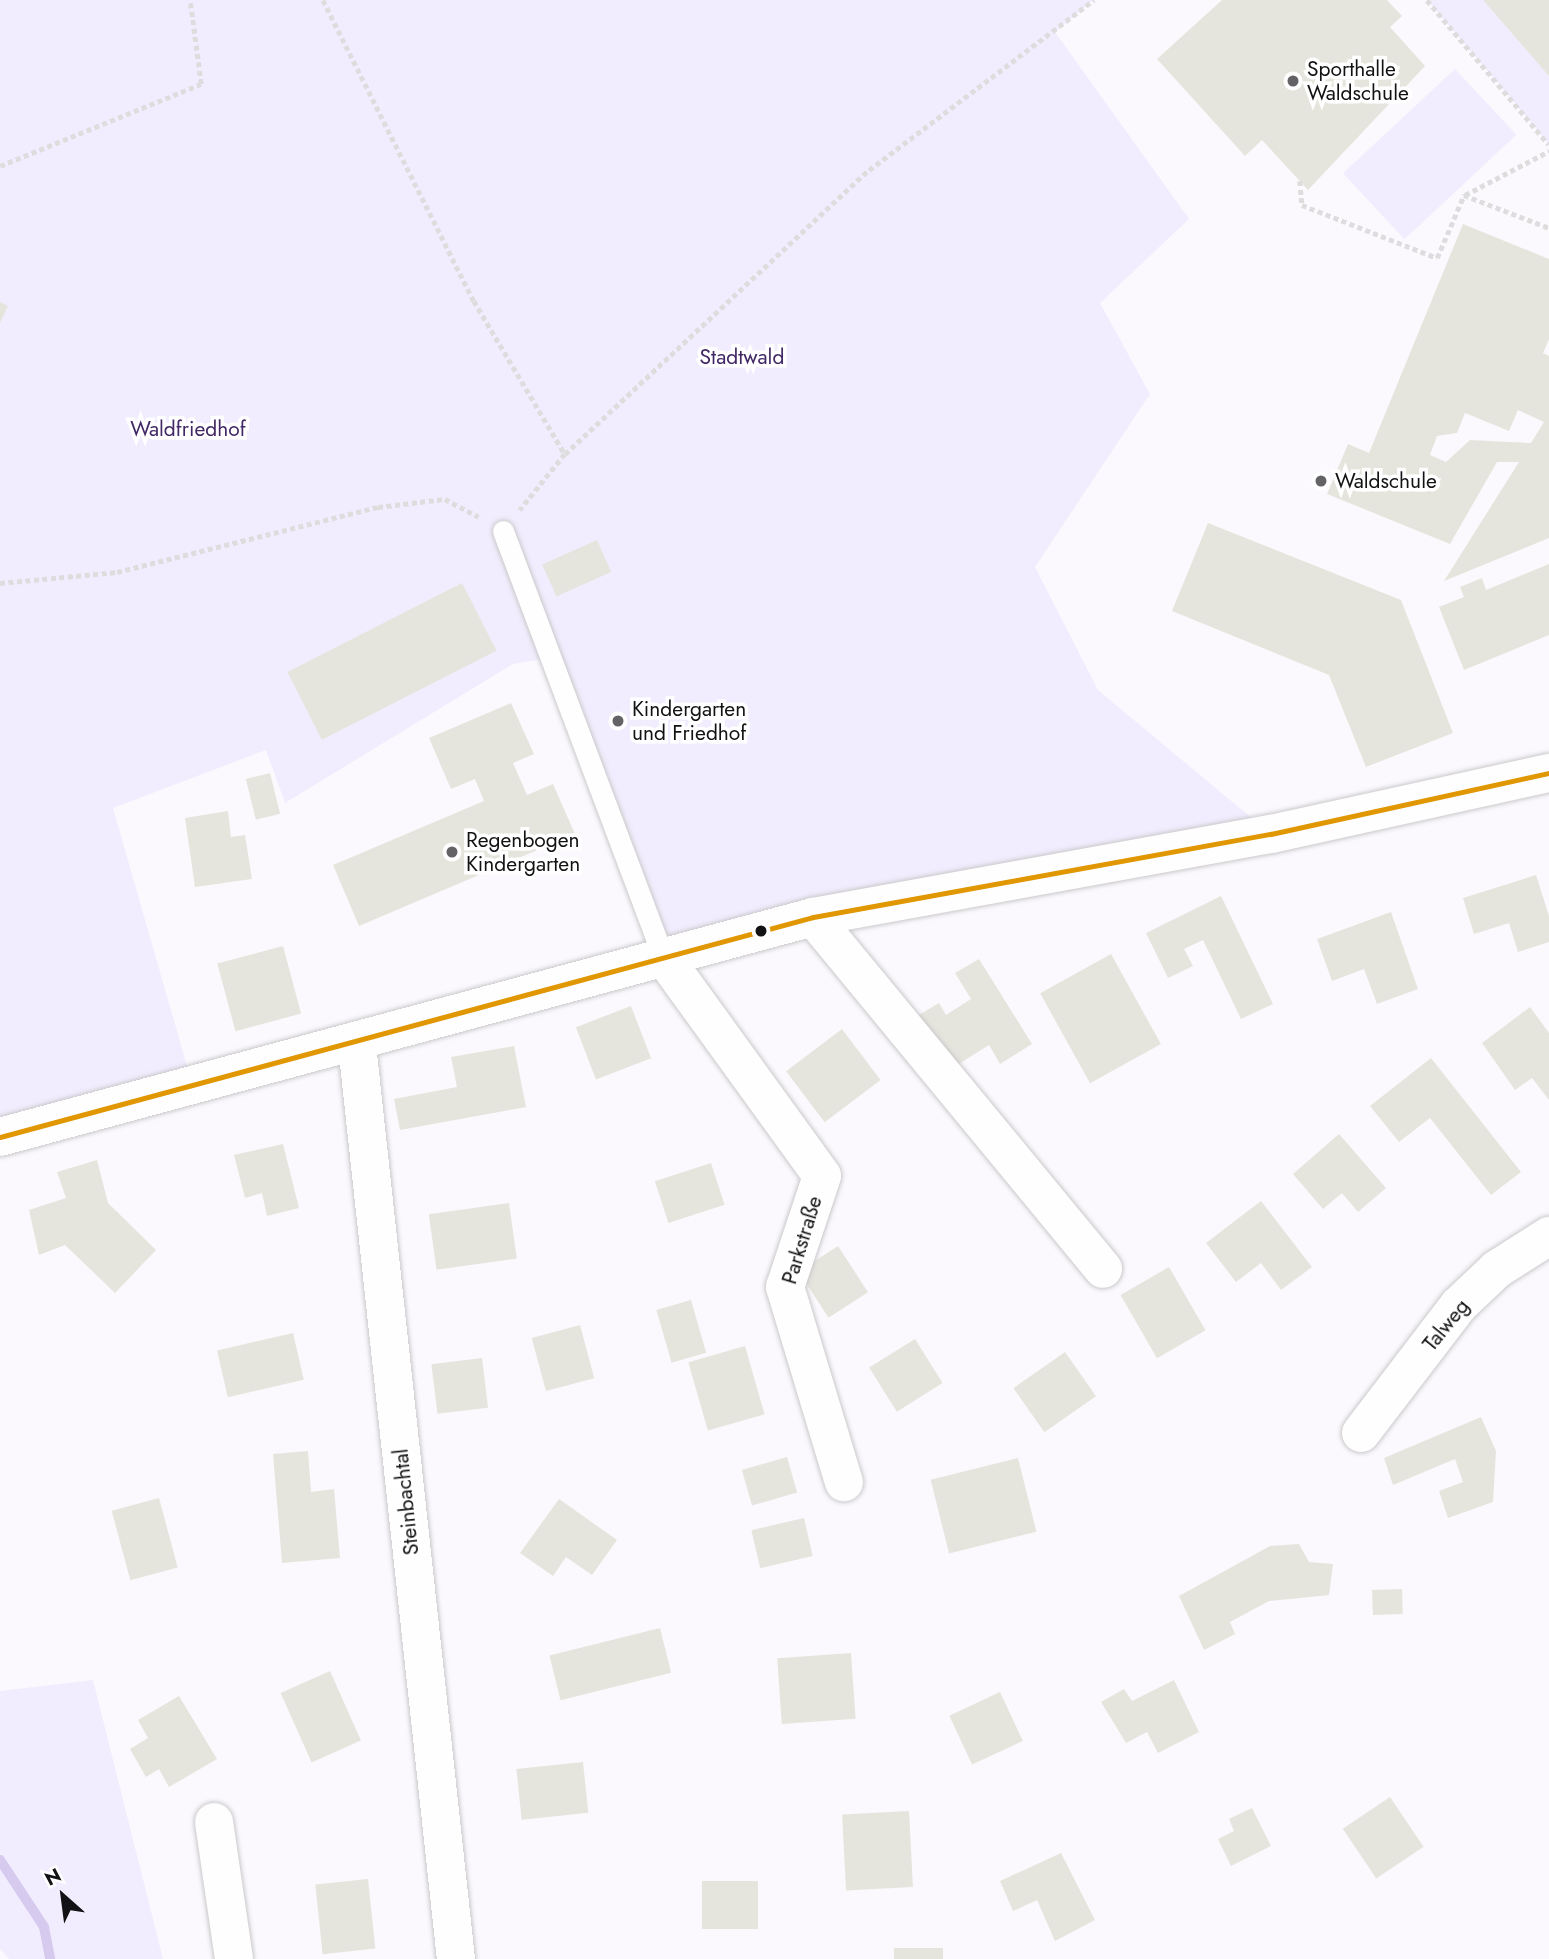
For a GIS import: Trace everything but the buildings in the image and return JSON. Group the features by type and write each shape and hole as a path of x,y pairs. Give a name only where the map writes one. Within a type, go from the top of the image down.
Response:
{"street":[{"path":"0,1137 357,1045 663,956 813,917 1284,831 1549,773"},
{"path":"813,917 1103,1269"},
{"name":"Parkstraße","path":"663,956 822,1176 785,1287 844,1482"},
{"name":"Steinbachtal","path":"357,1045 456,1959"},
{"name":"Talweg","path":"1361,1433 1460,1305 1497,1269 1549,1237"},
{"path":"214,1822 234,1959"}],"lane":[{"path":"503,531 663,956"}],"path":[{"path":"0,166 201,84 190,0"},
{"path":"323,0 474,301 565,454"},
{"path":"0,583 117,572 378,507 445,499 503,531 565,454 869,170 1094,0"},
{"path":"1427,0 1549,145"},
{"path":"1300,181 1302,205 1437,258 1464,195 1549,152"},
{"path":"1464,195 1549,228"}],"green space":[{"name":"Stadtwald","path":"0,0 1094,0 1055,32 1189,219 1100,303 1150,394 1035,567 1098,690 1271,834 663,956 550,658 513,664 285,803 266,750 113,808 193,1087 0,1137"},
{"path":"1427,0 1549,0 1549,145 1524,114"},
{"path":"1455,69 1516,135 1404,239 1343,173"},
{"path":"93,1680 163,1959 9,1959 0,1949 0,1691"}],"waterway":[{"path":"0,1860 44,1927 50,1959"}],"transit line":[{"path":"0,1137 813,917 1271,834 1549,773"}],"place":[{"name":"Sporthalle Waldschule","path":"1293,81"},
{"name":"Waldschule","path":"1321,481"},
{"name":"Kindergarten und Friedhof","path":"618,721"},
{"name":"Regenbogen Kindergarten","path":"452,852"}],"park label":[{"name":"Waldfriedhof","path":"188,429"}]}
